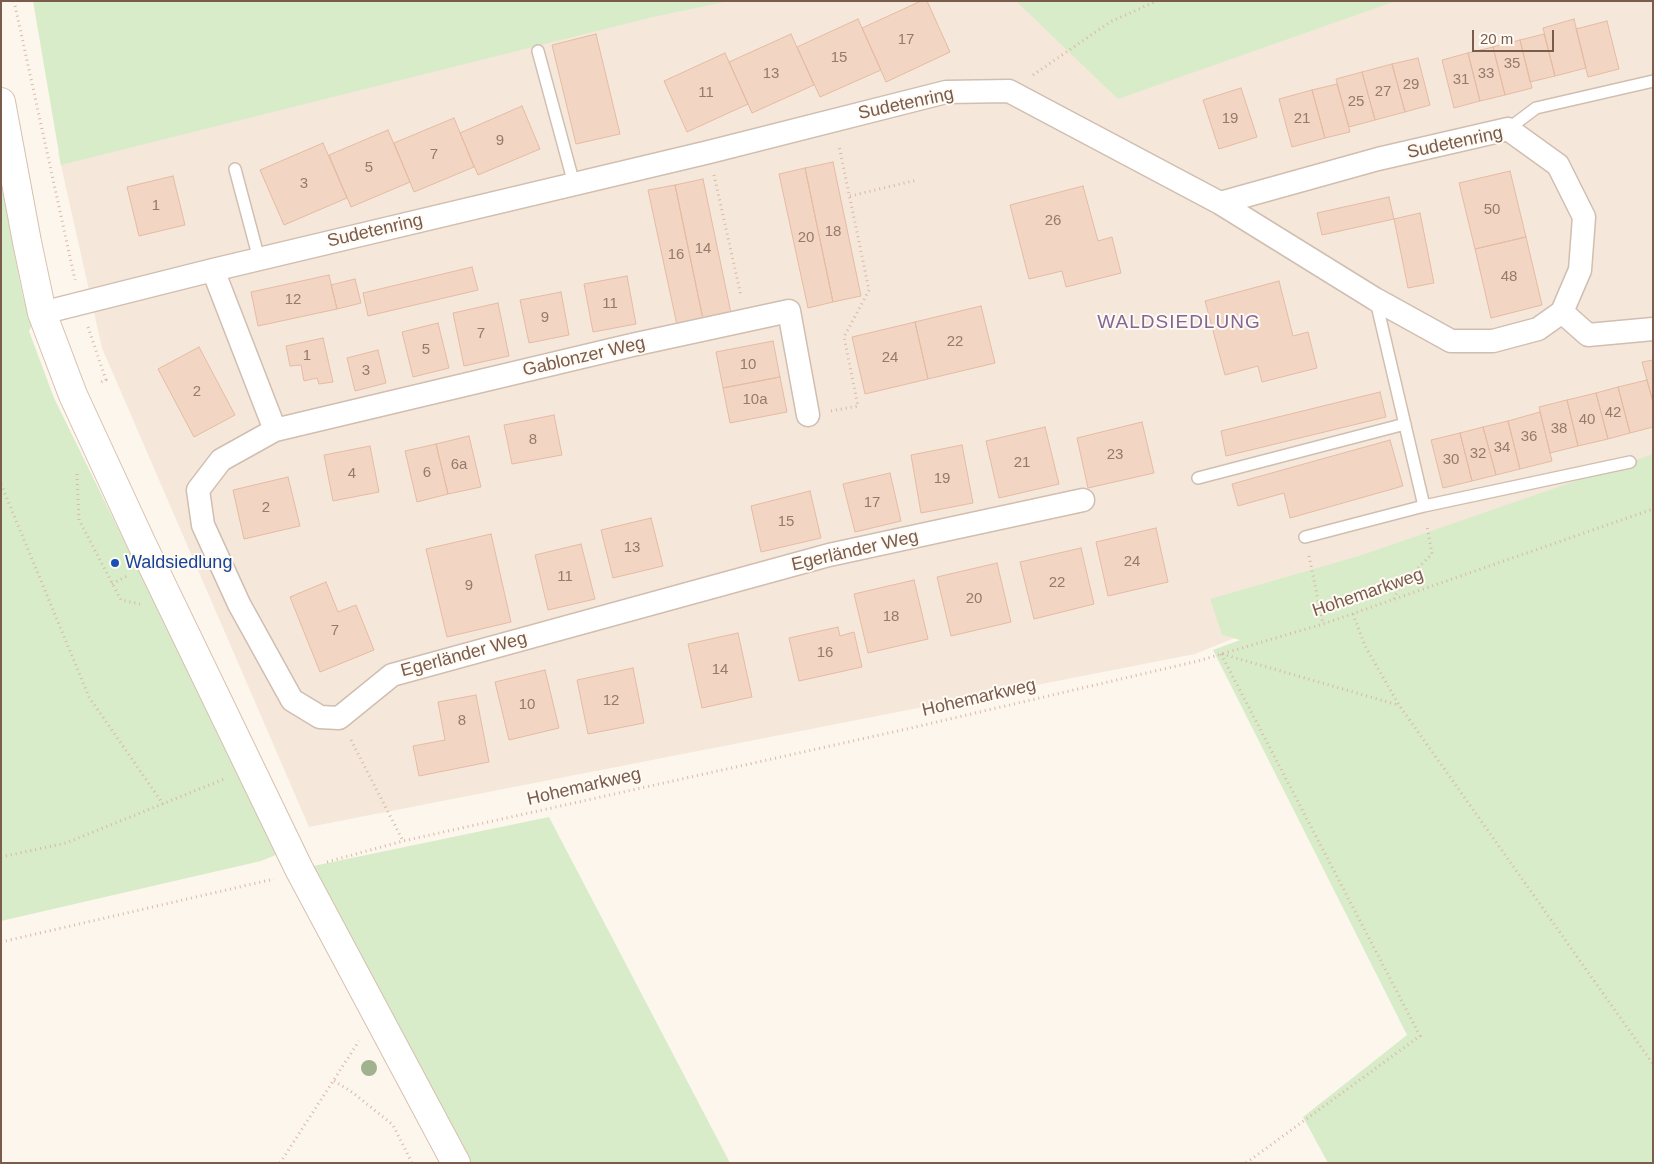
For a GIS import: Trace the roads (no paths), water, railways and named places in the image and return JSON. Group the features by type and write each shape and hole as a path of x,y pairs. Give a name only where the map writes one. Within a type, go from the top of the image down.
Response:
{"main road":[{"path":"1,102 42,313 74,395 141,542 299,869 456,1163"}],"street":[{"name":"Sudetenring","path":"42,313 212,270 709,152 946,92 1009,91 1220,203 1375,299 1451,341 1492,341 1538,329 1562,312 1580,270 1584,218 1558,165 1508,130 1378,159 1220,203"},
{"path":"212,270 275,430"},
{"name":"Gablonzer Weg","path":"275,430 747,319 789,311 808,415"},
{"path":"1562,312 1588,335 1653,329"},
{"name":"Egerländer Weg","path":"275,430 221,460 198,490 203,525 239,604 292,700 320,718 340,718 392,675 829,555 1083,500"}],"lane":[{"path":"538,51 574,184"},
{"path":"1508,130 1536,108 1653,81"},
{"path":"235,169 259,259"},
{"path":"1375,299 1424,506"},
{"path":"1198,478 1405,424"},
{"path":"1305,537 1424,506 1630,462"}],"place":[{"name":"Waldsiedlung","path":"115,563"}],"district":[{"name":"WALDSIEDLUNG","path":"1179,323"}]}
